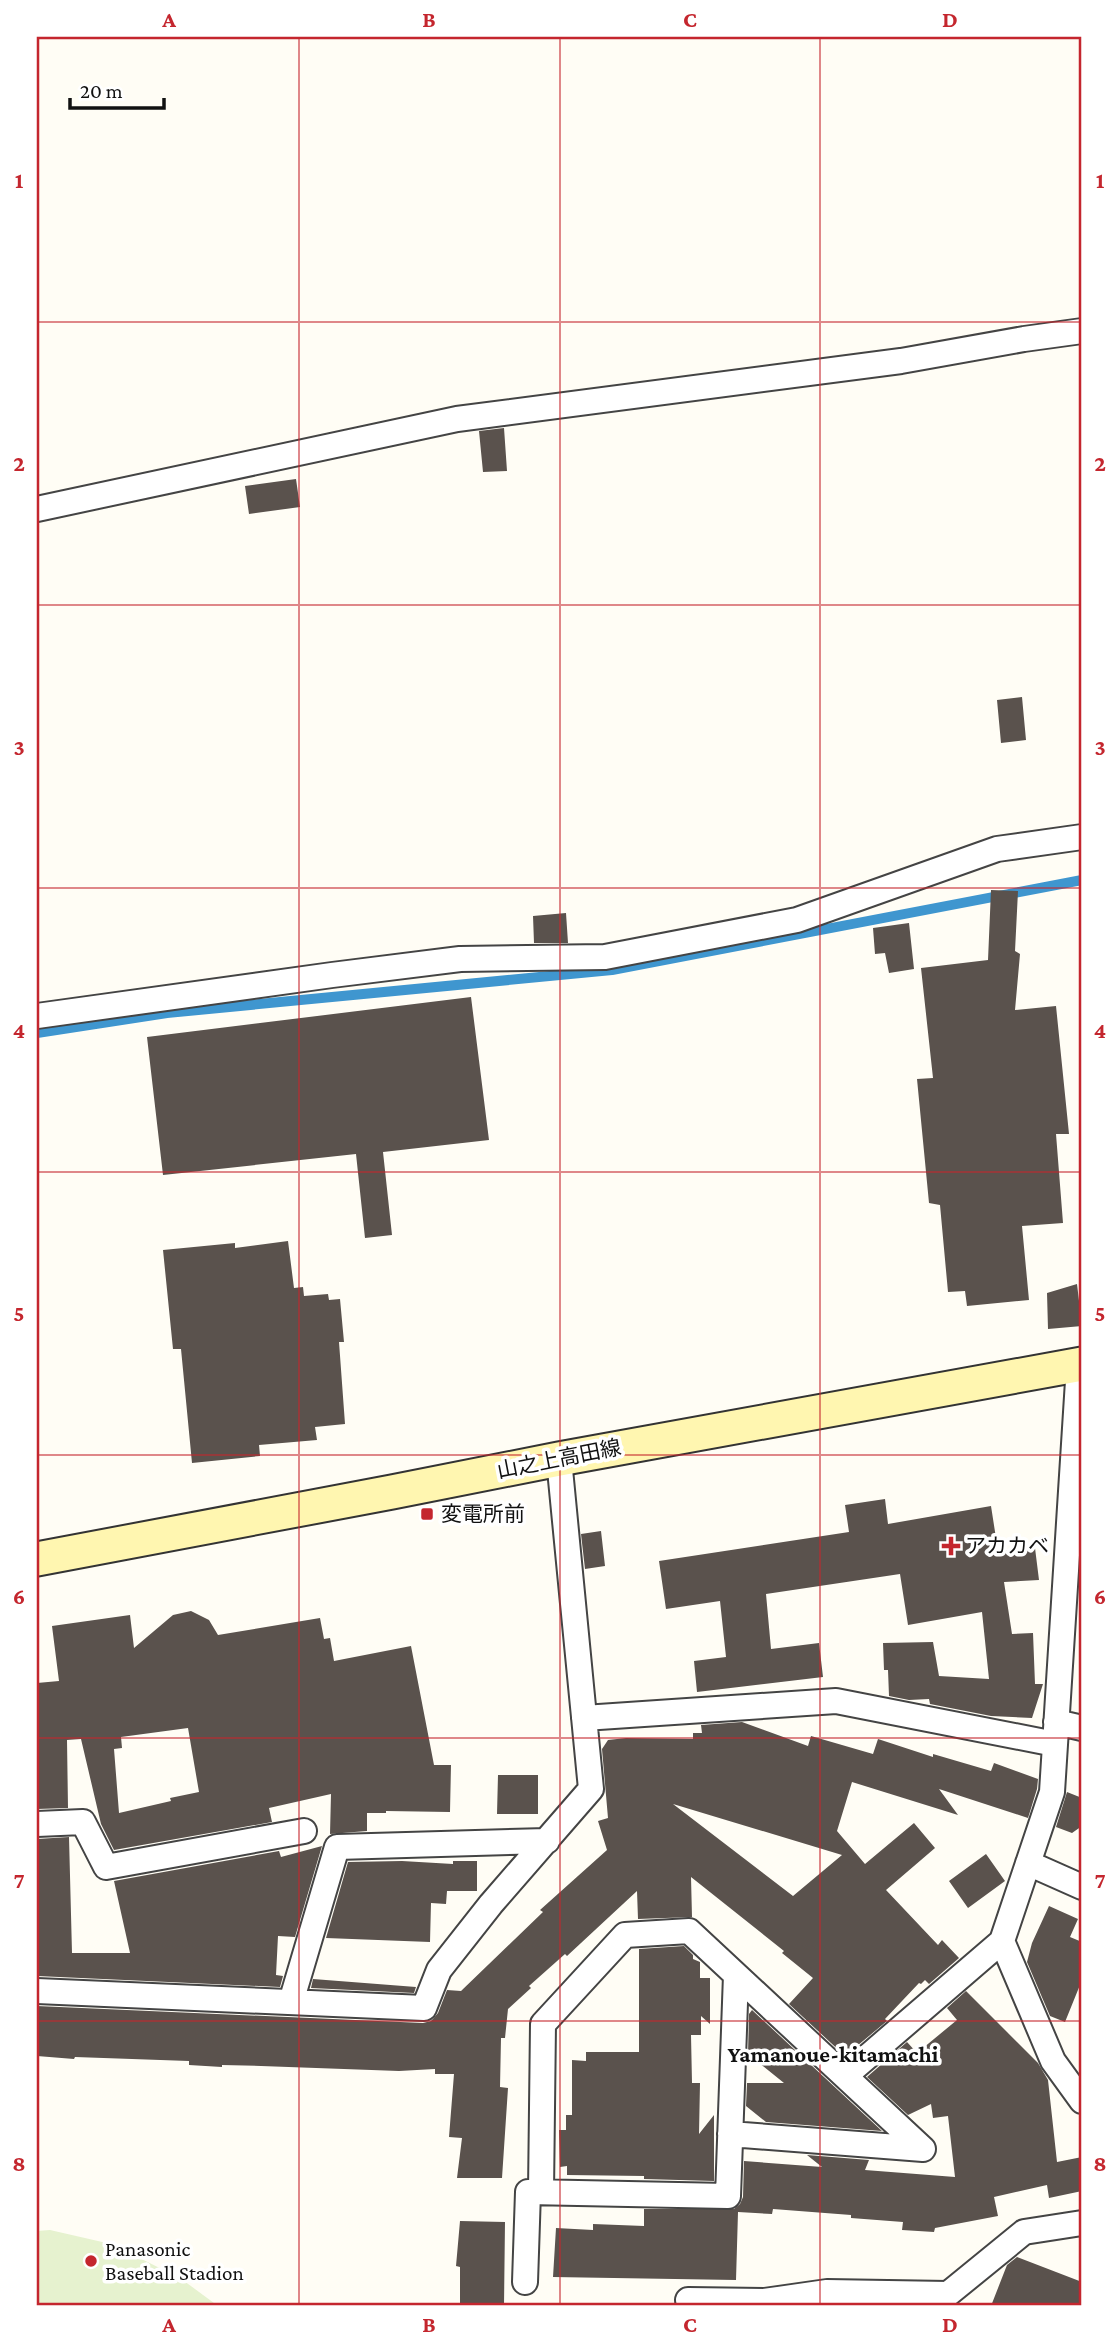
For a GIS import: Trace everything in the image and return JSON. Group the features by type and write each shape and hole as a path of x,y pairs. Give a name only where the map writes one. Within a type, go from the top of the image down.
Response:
{"street":[{"path":"37,509 457,419 901,361 1082,331"},
{"path":"37,1016 460,959 606,957 797,920 997,849 1082,837"},
{"path":"845,2076 1002,1941 1052,1792 1080,1365"},
{"name":"山之上高田線","path":"37,1559 559,1459 1080,1365"},
{"path":"37,1991 424,2008 439,1970 491,1904 591,1789 559,1459"},
{"path":"584,1718 836,1701 1055,1733 1082,1728"},
{"path":"37,1824 83,1822 106,1867 304,1831"},
{"path":"291,2002 337,1847 547,1841"},
{"path":"1028,1863 1082,1887"},
{"path":"541,2192 543,2024 625,1935 689,1931 923,2149 730,2134"},
{"path":"1002,1941 1054,2061 1082,2101"},
{"path":"525,2281 528,2192 728,2196 736,1975"},
{"path":"688,2300 764,2301 827,2292 948,2294 1024,2232 1082,2223"}],"green space":[{"name":"Panasonic Baseball Stadion","path":"50,2230 111,2244 180,2278 218,2306 37,2306 37,2231"}],"building":[{"path":"504,428 507,471 483,472 479,431"},
{"path":"296,479 300,507 249,514 245,486"},
{"path":"1022,697 1026,740 1001,743 997,700"},
{"path":"991,890 1018,891 1015,951 1020,954 1015,1010 1056,1006 1069,1134 1056,1134 1063,1223 1022,1226 1029,1300 967,1306 965,1291 948,1292 940,1205 929,1203 917,1079 933,1078 921,968 988,960"},
{"path":"566,913 568,943 534,943 533,916"},
{"path":"909,923 914,969 889,973 885,953 875,954 873,928"},
{"path":"471,997 489,1140 383,1152 392,1235 365,1238 356,1154 163,1175 147,1037"},
{"path":"288,1241 294,1288 303,1287 304,1296 328,1294 329,1300 340,1299 344,1342 339,1342 345,1424 315,1427 317,1440 259,1445 260,1456 192,1463 181,1349 173,1349 163,1250 235,1243 235,1248"},
{"path":"1077,1284 1082,1326 1048,1329 1047,1293"},
{"path":"885,1499 888,1524 991,1506 998,1551 1035,1548 1039,1580 1004,1582 1012,1634 1033,1633 1035,1684 1043,1684 1032,1718 991,1716 930,1704 929,1699 909,1700 889,1696 883,1643 933,1642 939,1676 989,1679 982,1612 908,1625 900,1574 766,1594 771,1649 819,1643 823,1677 697,1692 694,1661 726,1657 720,1601 666,1609 659,1561 849,1532 845,1505"},
{"path":"601,1531 605,1566 585,1569 581,1534"},
{"path":"191,1611 209,1620 218,1635 320,1618 324,1639 330,1638 334,1661 411,1646 434,1765 451,1765 450,1812 367,1813 367,1831 330,1834 331,1794 269,1808 272,1822 114,1850 101,1824 81,1739 67,1740 68,1808 37,1809 37,1683 59,1681 52,1626 130,1615 134,1648 173,1615","holes":["188,1728 199,1792 119,1813 114,1749 122,1748 121,1737"]},
{"path":"742,1722 808,1746 811,1736 873,1754 878,1739 933,1757 933,1754 991,1771 994,1763 1038,1779 1028,1818 939,1789 958,1815 852,1782 837,1831 865,1864 914,1823 935,1848 886,1890 938,1945 942,1940 959,1958 929,1984 925,1980 919,1983 885,2019 887,2021 845,2056 789,2004 813,1978 782,1953 784,1951 691,1877 692,1917 638,1919 637,1891 567,1956 565,1954 529,1986 531,1988 508,2009 505,2038 501,2038 500,2087 508,2088 502,2178 457,2178 462,2138 449,2137 454,2074 435,2074 435,2069 399,2071 222,2067 189,2065 189,2061 37,2056 37,2006 423,2023 431,2021 438,2013 447,1990 461,1991 543,1912 540,1910 607,1850 598,1821 608,1818 602,1749 608,1740 693,1739 693,1733 702,1733 701,1725","holes":["673,1804 842,1855 793,1896"]},
{"path":"498,1775 538,1775 538,1814 497,1814"},
{"path":"1067,1792 1082,1798 1082,1826 1072,1833 1056,1827"},
{"path":"69,1837 72,1953 130,1953 114,1881 279,1851 281,1857 322,1846 295,1937 278,1936 276,1975 283,1976 280,1987 37,1976 37,1839"},
{"path":"986,1854 1005,1881 968,1908 949,1881"},
{"path":"453,1861 477,1861 477,1891 447,1891 446,1904 431,1903 430,1942 326,1938 348,1862 453,1864"},
{"path":"1049,1906 1078,1919 1070,1937 1082,1942 1082,1980 1065,2022 1050,2016 1027,1962 1032,1943"},
{"path":"684,1946 693,1955 693,1959 700,1962 700,1978 710,1978 710,2024 701,2016 701,2035 691,2035 692,2083 700,2083 699,2134 714,2115 714,2181 644,2179 644,2176 567,2175 567,2166 560,2167 559,2130 566,2130 566,2115 572,2115 572,2060 586,2061 586,2052 639,2052 639,1949"},
{"path":"313,1979 416,1987 414,1993 311,1988"},
{"path":"966,1991 1038,2063 1048,2080 1057,2162 1082,2157 1082,2191 1049,2198 1047,2185 994,2197 998,2216 935,2228 934,2232 902,2230 903,2222 851,2218 851,2215 773,2209 772,2214 738,2212 736,2280 553,2277 556,2228 593,2230 593,2224 644,2226 644,2209 734,2209 743,2197 744,2161 822,2167 807,2155 869,2160 865,2170 955,2177 948,2116 933,2118 931,2104 908,2115 867,2077 907,2042 917,2053 957,2020 947,2008"},
{"path":"752,2010 882,2131 766,2122 746,2106 747,2083 784,2083 748,2054 749,2014"},
{"path":"460,2221 505,2222 504,2306 460,2306 460,2267 456,2266"},
{"path":"1017,2257 1082,2282 1082,2306 991,2306 1007,2265"}],"waterway":[{"path":"37,1033 167,1013 612,970 1082,880"}],"place":[{"name":"変電所前","path":"427,1514"},
{"name":"アカカベ","path":"951,1546"},
{"name":"Panasonic Baseball Stadion","path":"91,2261"}],"district":[{"name":"Yamanoue-kitamachi","path":"833,2054"}]}
